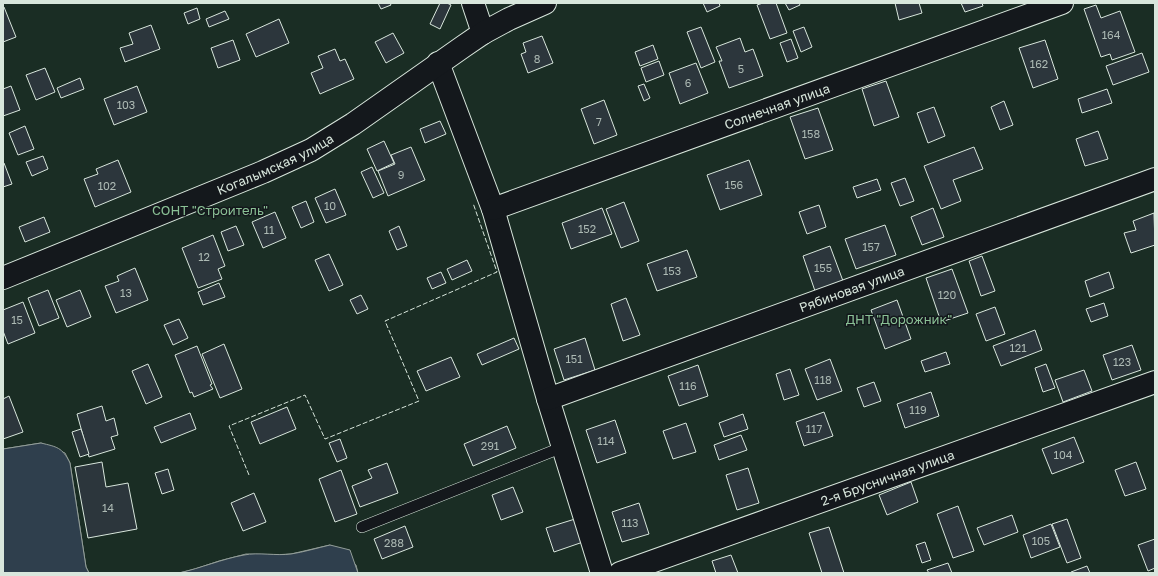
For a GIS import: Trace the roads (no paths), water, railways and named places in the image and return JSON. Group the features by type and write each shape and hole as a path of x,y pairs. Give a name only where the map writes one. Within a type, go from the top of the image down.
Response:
{"street":[{"path":"473,3 483,33"},
{"name":"Когалымская улица","path":"3,278 263,172 311,150 353,124 438,63 483,33 545,3"},
{"name":"Солнечная улица","path":"493,209 1062,3"},
{"path":"438,63 493,209 548,399 602,573"},
{"name":"Рябиновая улица","path":"548,399 1155,179"},
{"name":"2-я Брусничная улица","path":"620,573 1155,382"}],"lane":[{"path":"362,527 563,447"}],"water":[{"path":"41,443 58,448 62,451 70,463 86,567 89,573 3,573 3,449"},
{"path":"330,545 350,550 358,573 179,573 244,555 291,554"}],"park label":[{"name":"СОНТ \"Строитель\"","path":"210,210"},
{"name":"ДНТ \"Дорожник\"","path":"899,319"}]}
